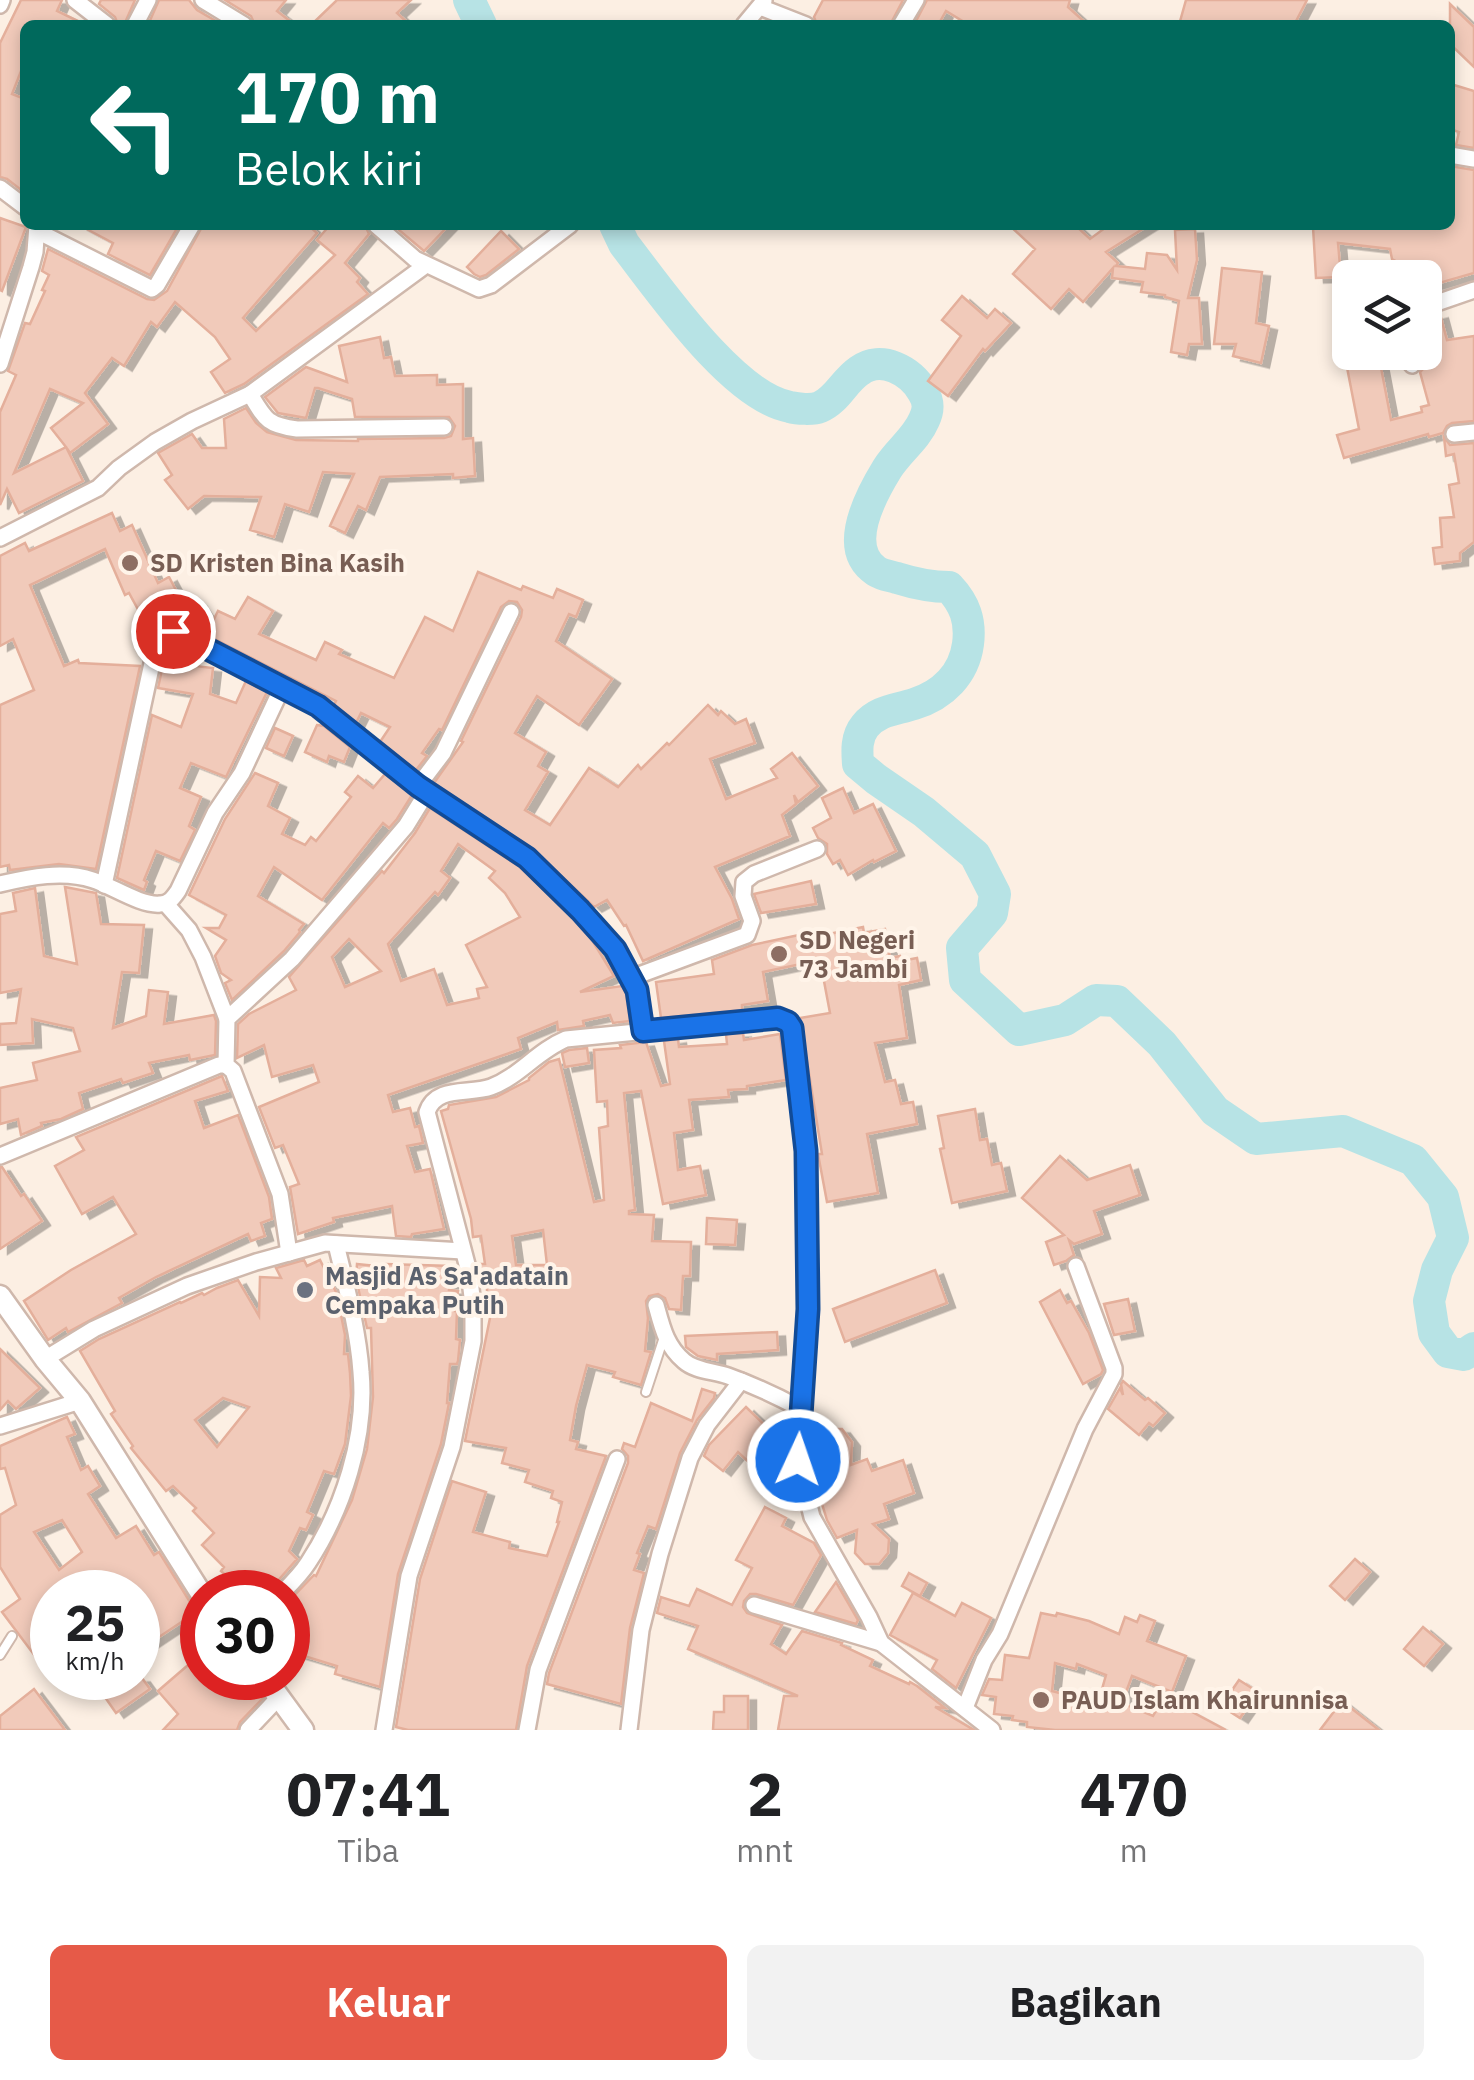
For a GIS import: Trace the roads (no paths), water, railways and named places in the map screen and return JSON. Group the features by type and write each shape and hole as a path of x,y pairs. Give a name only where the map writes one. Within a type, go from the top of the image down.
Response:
{"street":[{"path":"75,0 100,20"},
{"path":"202,0 236,20"},
{"path":"762,3 796,20"},
{"path":"0,188 20,203"},
{"path":"0,364 32,267 37,230"},
{"path":"41,230 152,290 189,230"},
{"path":"382,230 414,259 479,288 491,285 563,230"},
{"path":"0,538 98,488 154,442 192,420 250,394 426,264"},
{"path":"1442,301 1474,290"},
{"path":"250,394 266,420 276,426 444,427"},
{"path":"1454,434 1474,432"},
{"path":"227,1019 292,959 406,826 511,612"},
{"path":"104,884 159,631 164,628 318,706 422,789 527,858 615,949 637,990 643,1031"},
{"path":"166,904 178,891 216,814 242,773 279,694 289,690"},
{"path":"630,978 747,935 752,921 743,896 744,882 754,874 817,848"},
{"path":"0,884 37,875 90,879 150,903 166,904 188,930 202,956 227,1019 226,1065"},
{"path":"384,1730 410,1576 452,1447 473,1341 469,1272 427,1112 436,1098 486,1088 514,1076 546,1048 566,1040 778,1018 792,1028 806,1151 808,1309 798,1460 812,1517 881,1643"},
{"path":"0,1156 226,1065 232,1071 280,1194 289,1253"},
{"path":"45,1359 94,1329 187,1286 325,1243 463,1251"},
{"path":"303,1570 325,1534 344,1488 360,1428 362,1374 336,1244"},
{"path":"965,1708 984,1660 1000,1634 1085,1428 1114,1374 1076,1266"},
{"path":"0,1296 80,1401 187,1570"},
{"path":"656,1305 664,1338 694,1368 741,1381 800,1409"},
{"path":"629,1730 641,1630 690,1458 706,1425 741,1381"},
{"path":"0,1426 80,1401"},
{"path":"528,1730 538,1670 617,1458"},
{"path":"754,1605 881,1643 992,1730"},
{"path":"248,1730 276,1700"},
{"path":"283,1700 303,1730"}],"lane":[{"path":"646,1392 664,1338"},
{"path":"0,1655 12,1636"}],"waterway":[{"path":"469,0 479,20"},
{"path":"617,230 624,244 699,339 745,384 768,399 790,407 820,407 859,371 877,364 895,367 911,377 925,396 927,409 921,427 887,469 868,507 860,535 861,549 866,561 881,574 949,587 966,613 966,655 957,674 943,689 924,700 881,714 865,726 859,739 858,764 975,855 995,894 992,913 962,948 965,980 1019,1030 1065,1020 1096,1000 1117,1001 1162,1044 1215,1111 1256,1139 1343,1131 1413,1160 1443,1197 1453,1238 1437,1270 1429,1301 1434,1333 1448,1352 1464,1355 1474,1348"}],"place":[{"name":"SD Kristen Bina Kasih","path":"130,563"},
{"name":"SD Negeri 73 Jambi","path":"779,954"},
{"name":"Masjid As Sa'adatain Cempaka Putih","path":"305,1290"},
{"name":"PAUD Islam Khairunnisa","path":"1041,1700"}]}
